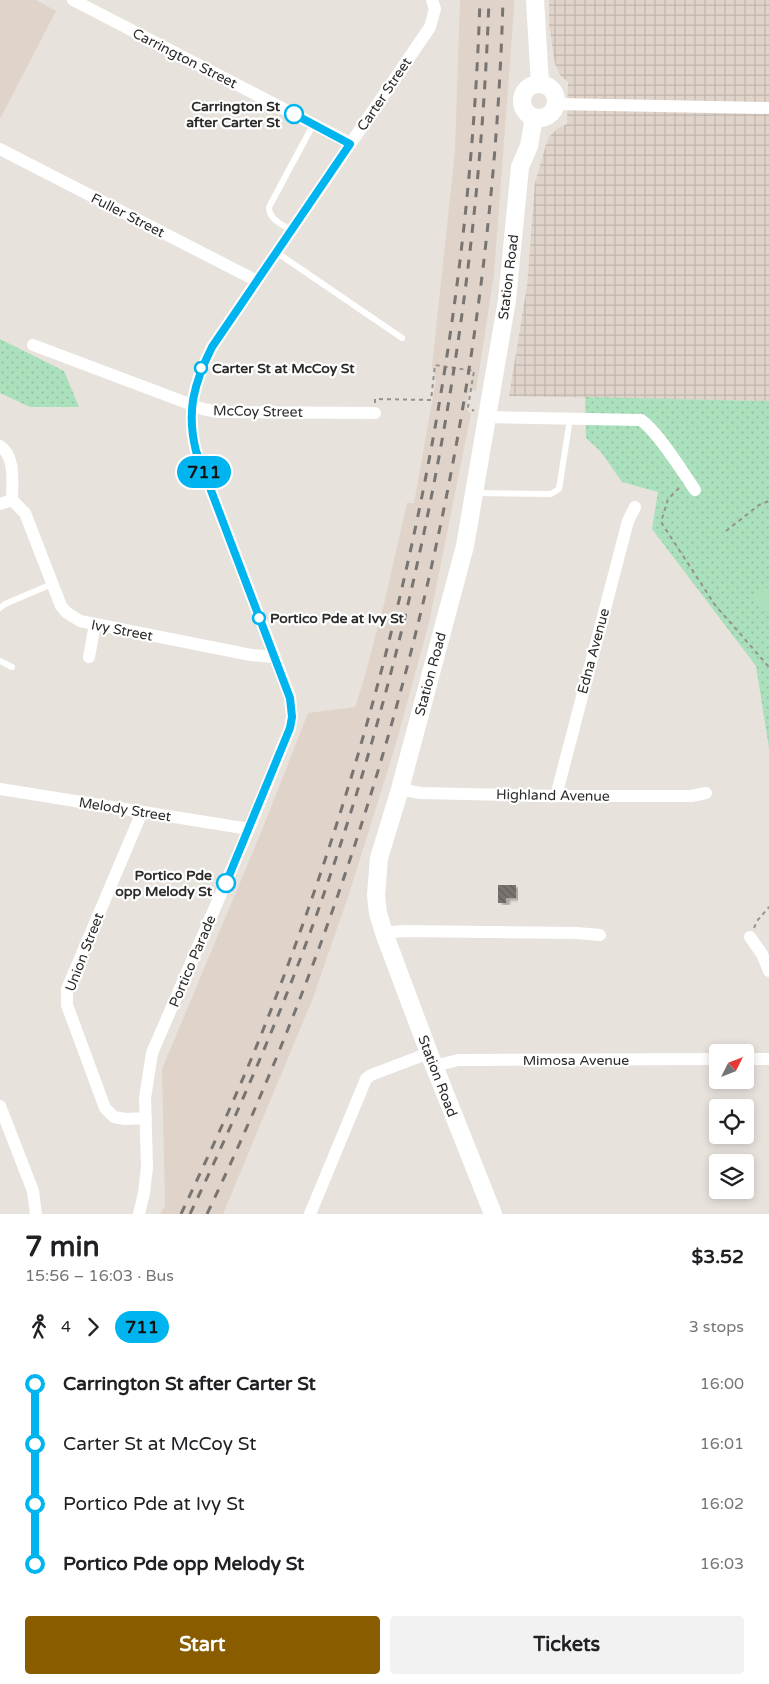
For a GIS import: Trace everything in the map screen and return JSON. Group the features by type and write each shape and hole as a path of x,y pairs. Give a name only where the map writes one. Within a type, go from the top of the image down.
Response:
{"main road":[{"path":"535,0 540,84"},
{"path":"540,84 547,86 556,99 554,110 546,117 534,117 526,111 523,100 531,86 540,84"},
{"name":"Station Road","path":"493,1214 384,933 378,913 376,880 378,858 400,789 465,546 507,300 520,167 529,146 534,117"}],"street":[{"name":"Carrington Street","path":"74,0 350,144"},
{"name":"Carter Street","path":"191,406 198,376 212,347 430,27 436,1"},
{"path":"556,104 769,108"},
{"name":"Fuller Street","path":"0,149 257,280"},
{"name":"McCoy Street","path":"33,345 191,406 218,412 375,412"},
{"name":"Portico Parade","path":"138,1214 144,1193 147,1167 145,1098 152,1053 250,829 290,728 292,717 290,698 196,451 192,435 191,406"},
{"path":"486,418 641,420 654,433 692,485"},
{"path":"0,446 4,449 12,466 6,502"},
{"name":"Ivy Street","path":"6,502 24,513 61,606 66,612 80,621 251,655 274,657"},
{"name":"Edna Avenue","path":"556,796 625,531 635,507"},
{"path":"90,657 95,624"},
{"name":"Melody Street","path":"0,789 250,829"},
{"name":"Highland Avenue","path":"400,789 420,793 556,796 691,796 706,793"},
{"name":"Union Street","path":"142,812 67,989 67,1005 105,1108 114,1117 125,1119 146,1118"},
{"path":"384,933 403,931 577,933 600,936"},
{"path":"750,937 762,954 769,971"},
{"name":"Mimosa Avenue","path":"310,1214 366,1079 371,1075 432,1060 709,1059"},
{"path":"754,1059 769,1059"},
{"path":"0,1106 33,1192 36,1214"}],"lane":[{"path":"291,230 272,217 269,207 313,124"},
{"path":"276,252 402,338"},
{"path":"474,492 551,494 557,492 570,419"},
{"path":"0,608 5,604 52,584"},
{"path":"0,661 12,667"}],"path":[{"path":"375,412 375,399 431,400 435,365 474,371 469,400"},
{"path":"692,485 668,499 661,522 715,605 769,667"},
{"path":"726,531 759,505 769,501"},
{"path":"750,937 757,921 769,907"}],"shaded area":[{"path":"0,0 36,0 56,11 0,119"},
{"path":"460,0 514,0 514,9 494,274 476,391 469,390 466,408 471,414 429,623 395,747 349,894 313,998 223,1214 160,1214 165,1206 162,1069 262,830 308,713 355,707 385,600 407,503 414,503 436,380 432,366 455,151"},
{"path":"549,0 769,0 769,401 509,396 527,286 535,183 548,138 557,129 567,124 568,82 560,75 555,64 549,25"}],"green space":[{"path":"0,339 64,371 79,407 30,407 0,393"},
{"path":"585,397 769,401 769,748 756,666 652,529 658,492 622,482 601,452 586,438"},
{"path":"769,587 769,617 754,598"}],"building":[{"path":"498,885 516,885 516,898 506,898 506,903 498,903"}],"railway":[{"path":"181,1214 219,1133 277,994 320,874 359,752 392,629 420,505 443,380 461,254 473,127 480,0"},
{"path":"190,1214 259,1061 306,944 356,795 388,684 415,572 439,459 458,345 483,115 489,0"},
{"path":"207,1214 271,1070 328,923 377,774 418,622 452,469 477,314 494,157 503,0"}],"bus line":[{"name":"711","path":"226,883 250,829 290,728 292,707 196,451 192,435 191,406 198,376 212,347 350,144 294,114"}],"place":[{"name":"Carrington St after Carter St","path":"294,114"},
{"name":"Carter St at McCoy St","path":"201,368"},
{"name":"Portico Pde at Ivy St","path":"259,618"},
{"name":"Portico Pde opp Melody St","path":"226,883"}]}
